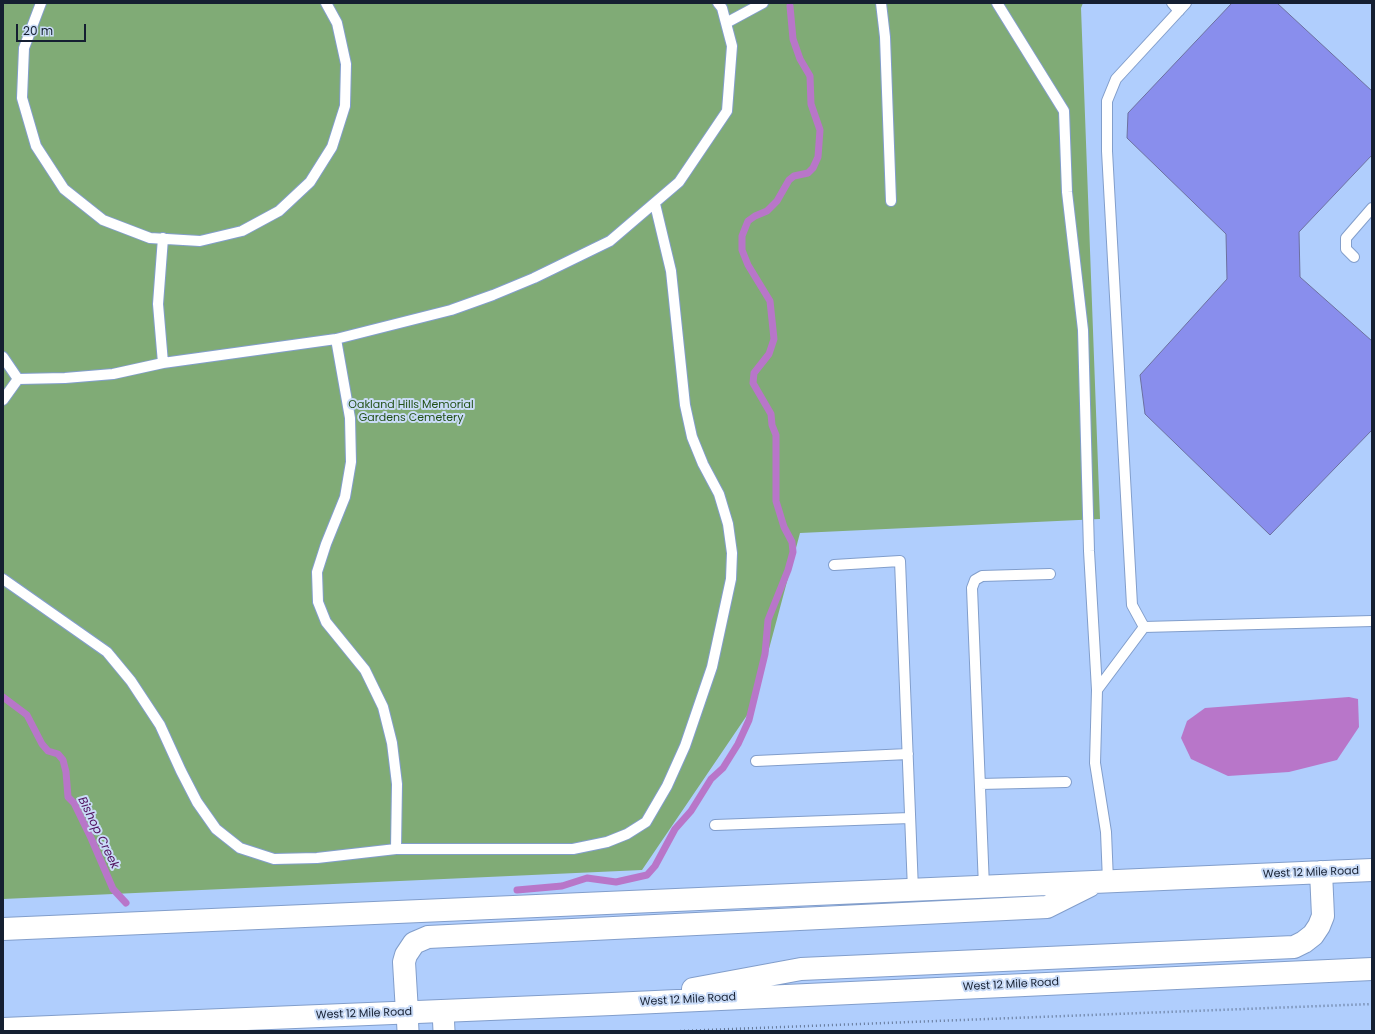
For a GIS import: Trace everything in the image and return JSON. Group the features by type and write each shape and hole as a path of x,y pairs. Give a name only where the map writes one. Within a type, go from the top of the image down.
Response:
{"main road":[{"name":"West 12 Mile Road","path":"3,929 1372,870"},
{"path":"612,1004 801,969 1294,947 1313,936 1323,916 1321,872"},
{"path":"408,1022 404,962 406,955 414,943 428,937 1047,907 1103,881"},
{"name":"West 12 Mile Road","path":"3,1029 444,1021 612,1004 1372,969"}],"lane":[{"path":"41,3 24,48 22,98 36,146 64,189 103,220 150,238 200,241 242,231 279,211 310,182 332,147 345,106 346,64 337,23 326,3"},
{"path":"18,379 113,374 163,362 336,339 451,310 507,290 610,241 679,182 727,111 732,46 722,8 718,3"},
{"path":"726,23 764,3"},
{"path":"880,3 885,37 891,201"},
{"path":"997,3 1064,111 1067,192 1083,330 1089,551 1097,690 1095,763 1106,832 1103,881"},
{"path":"1144,627 1132,605 1106,151 1107,101 1116,79 1176,7 1186,3"},
{"path":"3,579 107,652 131,681 160,725 197,802 216,829 240,848 274,859 317,858 396,849 573,849 607,842 627,834 646,822 667,786 685,746 712,667 731,579 732,553 728,524 719,494 703,464 692,437 684,405 671,271 655,204"},
{"path":"1354,257 1346,249 1346,238 1372,208"},
{"path":"163,238 158,304 163,362"},
{"path":"336,339 350,418 352,462 345,497 326,544 317,572 318,602 326,622 365,670 383,706 392,743 396,784 396,849"},
{"path":"3,356 18,379"},
{"path":"3,400 18,379"},
{"path":"834,564 900,561 913,890"},
{"path":"984,887 972,588 976,580 982,576 1050,574"},
{"path":"1144,627 1372,621"},
{"path":"1097,690 1144,627"},
{"path":"756,761 908,754"},
{"path":"980,784 1066,782"},
{"path":"715,826 910,818"}],"path":[{"path":"680,1031 1372,1004"}],"green space":[{"name":"Oakland Hills Memorial Gardens Cemetery","path":"3,3 1083,3 1081,8 1100,519 800,533 754,705 642,870 3,899"}],"shaded area":[{"path":"1349,697 1358,699 1359,727 1337,760 1289,772 1228,776 1191,759 1181,738 1187,721 1205,708"}],"building":[{"path":"1232,3 1277,3 1372,91 1372,155 1299,232 1300,277 1372,341 1372,430 1270,535 1145,414 1140,375 1227,279 1226,234 1127,138 1128,113"}],"waterway":[{"path":"517,890 562,886 587,878 616,882 647,875 655,866 675,829 691,811 711,779 723,768 738,744 749,720 765,654 768,620 788,570 793,552 792,542 784,527 776,501 776,435 772,425 771,414 753,383 754,373 769,354 774,339 770,301 748,265 742,250 742,236 748,221 767,211 777,201 789,180 794,176 808,173 813,168 818,157 820,130 811,104 810,76 800,59 793,39 790,6"},
{"name":"Bishop Creek","path":"3,697 27,715 42,744 48,751 58,754 63,760 66,772 68,797 74,803 113,889 126,903"}]}
